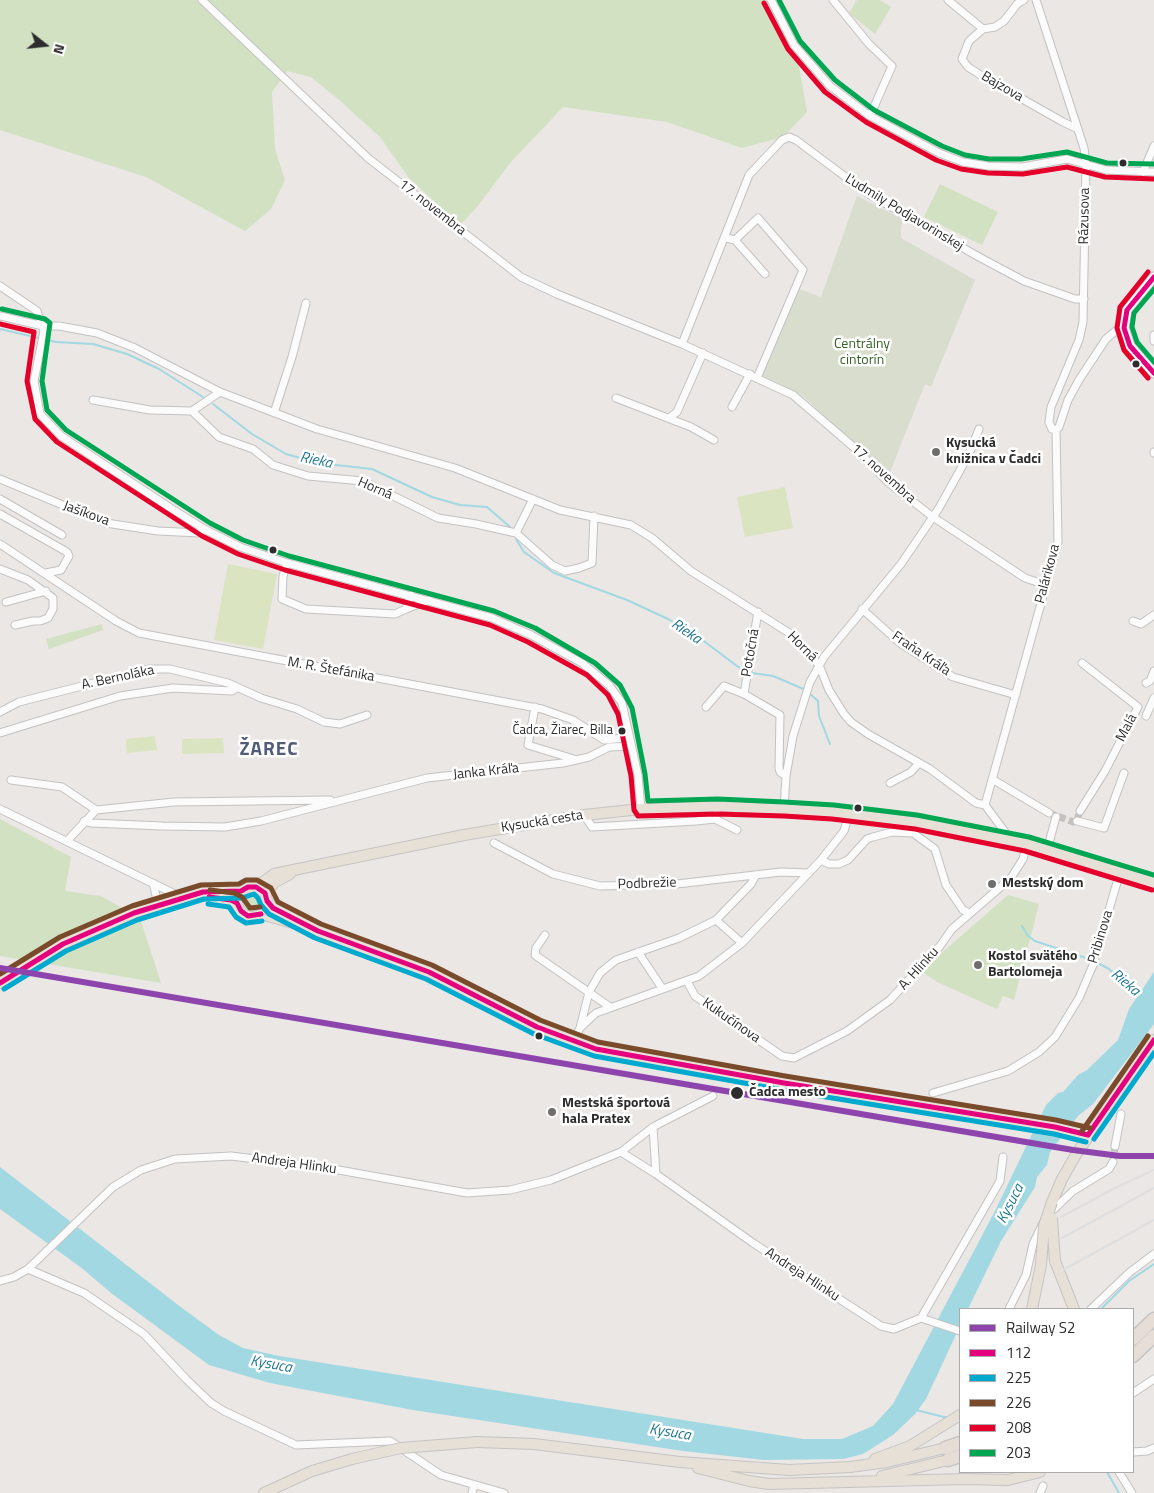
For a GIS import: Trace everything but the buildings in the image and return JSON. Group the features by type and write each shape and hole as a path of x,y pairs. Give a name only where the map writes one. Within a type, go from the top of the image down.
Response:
{"highway":[{"path":"1134,1338 1154,1319"},
{"path":"1134,1355 1154,1336"},
{"path":"951,1454 959,1444"}],"main road":[{"path":"1154,278 1127,310 1124,328 1130,346 1154,374"},
{"name":"Kysucká cesta","path":"0,983 63,944 109,923 158,904 186,896 214,891 241,891 248,887 263,894 274,874 464,835 584,815 641,810 718,806 784,809 849,814 932,824 1026,844 1154,883"},
{"path":"237,903 241,891"},
{"path":"263,894 261,914 318,931 429,972 537,1027 573,1042 622,1056 1055,1126 1088,1136"},
{"path":"263,894 274,908 318,931"},
{"name":"Kysucká cesta","path":"186,896 224,899 237,903 244,914 253,917 261,914"},
{"path":"1032,1308 1038,1283 1044,1226 1062,1179 1088,1136 1154,1040"},
{"path":"1052,1202 1051,1229 1055,1261 1074,1308"},
{"path":"850,1467 910,1446 959,1416"},
{"path":"264,1493 312,1472 352,1459 401,1448 477,1442 542,1445 680,1462 789,1470 850,1467 951,1454"},
{"path":"849,1481 891,1474 951,1454"},
{"path":"680,1462 714,1473 769,1484 965,1479 1008,1480 1036,1473"}],"street":[{"name":"17. novembra","path":"202,0 368,158 521,277 557,294 703,353 793,395 857,450 898,491 933,518 1024,578 1046,585"},
{"path":"770,0 794,46 830,86 870,116 939,153 963,162 988,166 1022,167 1068,159 1106,170 1154,172"},
{"path":"833,0 870,44 892,66 870,116"},
{"path":"948,0 983,29 995,28 1004,21 1018,3 1024,0"},
{"name":"Rázusova","path":"1036,0 1078,128 1084,148 1086,164 1083,322 1079,340 1050,407 1049,422 1052,429 1056,430"},
{"name":"Bajzova","path":"983,29 969,40 962,59 968,67 1063,122 1078,128"},
{"name":"Ľudmily Podjavorinskej","path":"682,344 726,238 749,174 782,140 789,137 796,140 867,193 999,268 1035,286 1075,299 1084,299"},
{"path":"1143,172 1154,146"},
{"path":"732,407 753,376 803,270 758,218 735,240"},
{"path":"726,238 735,240 766,274"},
{"path":"0,286 37,312 44,329 34,381 40,414 61,436 206,530 240,547 287,563 492,618 531,635 591,669 619,696 625,710 641,810"},
{"path":"274,413 292,357 306,303"},
{"name":"Horná","path":"0,316 44,329 59,326 97,333 135,348 220,392 317,429 455,468 560,510 620,521 642,531 677,561 794,636 820,665 829,690 844,714 868,734 919,762 976,803 984,805"},
{"name":"Palárikova","path":"984,805 1058,542 1056,430 1059,427 1068,400 1106,338 1115,331 1124,328"},
{"path":"1154,335 1154,341"},
{"path":"669,418 677,412 703,353"},
{"path":"93,400 150,410 192,411 220,392"},
{"path":"616,398 669,418 714,440"},
{"name":"Horná","path":"192,411 219,437 253,449 273,465 308,476 363,481 438,518 516,533 552,566 565,571 592,563 594,516"},
{"path":"784,809 786,776 802,702 810,682 820,665 862,609 901,564 933,518 969,454 979,429"},
{"name":"Jašíkova","path":"0,479 106,523 158,531 200,533 206,530"},
{"name":"Jašíkova","path":"0,499 62,535"},
{"path":"516,533 533,499"},
{"path":"0,514 67,552 69,556 61,570 46,573"},
{"name":"M. R. Štefánika","path":"0,544 121,624 139,633 535,707 573,720 604,740 625,738"},
{"path":"287,563 282,599 306,609 395,614 430,600"},
{"path":"0,569 28,580 54,598 53,609 48,618 15,625"},
{"path":"6,602 46,591"},
{"path":"406,609 411,595"},
{"name":"Fraňa Kráľa","path":"862,609 900,642 953,677 1016,695"},
{"name":"Potočná","path":"744,694 758,612"},
{"path":"1133,621 1141,624 1154,615"},
{"name":"Malá","path":"1080,811 1105,771 1138,707 1082,663"},
{"name":"A. Bernoláka","path":"0,712 19,702 149,669 170,669 228,683 261,698 297,709 324,722 340,724 367,715"},
{"path":"1150,682 1154,671"},
{"name":"Potočná","path":"706,707 724,686 744,694 780,715 779,768 780,772 786,776"},
{"name":"A. Bernoláka","path":"0,733 120,696 173,688 232,692 237,688"},
{"path":"1146,716 1154,698"},
{"path":"535,707 528,745 577,760"},
{"name":"Janka Kráľa","path":"84,821 91,823 225,827 261,821 427,778 577,760 609,747 632,746"},
{"path":"890,783 911,772 919,762"},
{"path":"1077,821 1104,828 1124,773"},
{"path":"992,779 1052,815 1046,850"},
{"path":"11,780 62,786 96,810 67,841"},
{"name":"Janka Kráľa","path":"96,810 174,802 341,800"},
{"path":"984,805 1005,832"},
{"path":"715,819 718,806"},
{"path":"0,810 153,883 186,896"},
{"path":"580,1028 596,1013 662,988 687,981 706,972 742,943 809,873 844,831 849,814"},
{"path":"584,815 592,826 715,819 737,830"},
{"path":"820,860 829,864 839,864 848,860 867,839 892,832 914,833 935,849 946,885 963,910 969,913"},
{"name":"Podbrežie","path":"494,843 553,874 600,886 677,884 781,872 809,873"},
{"name":"A. Hlinku","path":"782,1056 791,1058 799,1056 847,1031 879,1009 904,987 952,929 1011,878 1023,859 1026,844"},
{"name":"Pribinova","path":"933,1093 1008,1071 1040,1052 1055,1038 1066,1021 1093,965 1120,872"},
{"path":"573,1042 580,1028 589,992 600,972 616,960 679,938 716,920 751,884 756,875"},
{"path":"153,883 158,904"},
{"path":"716,920 742,943"},
{"path":"545,934 536,948 535,956 610,1007"},
{"path":"638,952 662,988"},
{"name":"Kukučínova","path":"687,981 696,996 782,1056"},
{"name":"Andreja Hlinku","path":"0,1281 14,1277 39,1260 104,1194 131,1175 165,1162 188,1157 215,1155 322,1167 467,1193 510,1190 551,1180 622,1152 653,1127 713,1096"},
{"path":"1115,1146 1121,1114"},
{"path":"653,1127 656,1174"},
{"name":"Andreja Hlinku","path":"622,1152 753,1243 881,1326 894,1329 925,1319"},
{"path":"959,1331 925,1319 1000,1181 1003,1157"},
{"path":"1010,1308 1026,1275 1033,1244 1043,1222 1066,1197 1109,1169 1113,1162"},
{"path":"1092,1308 1130,1272 1154,1254"},
{"path":"28,1269 84,1293 144,1334 211,1403 296,1445 390,1441 441,1475 504,1493"},
{"path":"1134,1392 1154,1379"},
{"path":"1134,1452 1147,1451 1154,1448"},
{"path":"1119,1473 1132,1493"},
{"path":"472,1493 474,1485"}],"green space":[{"path":"0,0 765,0 797,55 807,112 783,137 742,148 667,122 563,107 510,163 477,207 460,225 409,178 380,137 338,99 311,77 287,71 272,92 275,149 285,180 271,209 245,231 146,177 0,130"},
{"path":"857,0 880,0 891,7 875,34 849,13"},
{"path":"940,184 998,212 982,245 924,217"},
{"name":"Centrálny cintorín","path":"857,196 904,220 901,226 901,238 975,280 931,387 925,384 890,472 878,467 804,397 761,375 799,289 821,297"},
{"path":"785,487 793,528 745,537 737,497"},
{"path":"228,564 277,574 263,649 214,640"},
{"path":"102,624 103,630 49,649 46,639"},
{"path":"155,736 157,750 127,753 126,739"},
{"path":"223,738 224,753 182,754 182,739"},
{"path":"0,819 71,857 65,891 101,896 140,918 161,983 0,956"},
{"path":"252,893 258,896 261,902 258,908 252,911 246,908 243,902 246,896"},
{"path":"1008,895 1039,904 1014,1000 1003,996 997,1009 937,982 921,971"}],"water":[{"name":"Kysuca","path":"1154,972 1154,1024 1093,1104 1078,1116 1050,1152 1047,1165 1037,1177 1035,1187 1001,1241 968,1308 959,1308 959,1328 926,1399 915,1414 893,1435 863,1454 843,1459 764,1460 683,1451 413,1410 270,1383 209,1365 111,1293 83,1269 0,1209 0,1167 182,1308 219,1335 243,1348 279,1356 803,1439 842,1439 873,1426 893,1404 995,1211 1046,1105 1058,1093 1063,1092 1078,1075 1087,1070 1118,1040 1129,1009"}],"waterway":[{"name":"Rieka","path":"0,329 56,342 93,344 127,354 159,369 203,397"},
{"name":"Rieka","path":"213,404 252,434 286,454 318,463 372,469 432,497 460,505 487,507 510,527"},
{"name":"Rieka","path":"516,539 524,552 554,573 627,600 668,619 701,639 745,672 773,676 806,690"},
{"name":"Rieka","path":"809,693 818,701 819,716 830,744"},
{"name":"Rieka","path":"1022,926 1028,936 1035,941 1092,960"},
{"name":"Rieka","path":"1096,962 1109,969 1139,996"},
{"path":"1102,1308 1129,1281 1154,1264"},
{"path":"916,1410 948,1418"},
{"path":"1108,1473 1119,1493"}],"tunnel":[{"path":"1049,813 1076,823 1080,811"},
{"path":"1113,1162 1115,1146"}],"railway":[{"path":"1061,1217 1117,1187 1154,1170"},
{"path":"1062,1238 1154,1188"},
{"path":"1063,1270 1154,1220"}],"rail line":[{"name":"S2","path":"0,968 1073,1150 1120,1156 1154,1156"}],"transit line":[{"name":"203","path":"779,0 800,41 835,80 874,110 942,146 965,155 989,159 1021,159 1067,152 1107,163 1154,164"},
{"name":"208","path":"764,3 788,49 825,92 866,122 936,160 961,169 988,173 1023,174 1067,167 1105,177 1154,179"},
{"name":"208","path":"1148,272 1120,307 1117,328 1124,350 1148,378"},
{"name":"112","path":"1154,277 1127,310 1124,328 1130,346 1154,373"},
{"name":"203","path":"1154,289 1134,313 1132,327 1137,342 1154,362"},
{"name":"203","path":"2,309 45,319 50,323 42,381 47,410 66,430 210,523 243,540 289,556 494,611 535,628 595,663 620,685 632,708 645,774 648,801 718,799 784,802 834,805 917,815 1029,837 1154,875"},
{"name":"208","path":"0,324 34,332 27,381 35,419 57,442 202,536 238,554 285,570 490,625 528,642 587,675 608,695 618,714 631,776 634,810 638,816 718,814 784,816 832,819 915,829 1025,851 1152,890"},
{"name":"226","path":"0,974 60,937 132,906 201,885 239,884 246,880 257,880 271,888 278,902 321,924 432,965 540,1020 598,1042 785,1076 1056,1120 1090,1128"},
{"name":"112","path":"0,983 63,944 134,913 203,892 241,891 248,887 256,887 265,893 267,901 273,908 318,931 429,972 537,1027 596,1049 784,1083 1055,1127 1088,1135"},
{"name":"226","path":"210,890 234,893 242,897 250,908 260,907"},
{"name":"225","path":"4,989 66,951 137,920 204,899 242,898 254,894 269,914 315,938 426,979 534,1034 594,1056 783,1090 1054,1134 1086,1142"},
{"name":"112","path":"209,897 231,900 237,903 241,911 248,916 261,914"},
{"name":"225","path":"208,904 229,907 236,917 246,923 262,921"},
{"name":"226","path":"1082,1131 1148,1036"},
{"name":"112","path":"1088,1135 1154,1040"},
{"name":"225","path":"1094,1139 1154,1053"}],"place":[{"name":"Kysucká knižnica v Čadci","path":"936,452"},
{"name":"Čadca, Žiarec, Billa","path":"622,731"},
{"name":"Mestský dom","path":"992,884"},
{"name":"Kostol svätého Bartolomeja","path":"978,965"},
{"name":"Čadca mesto","path":"737,1093"},
{"name":"Mestská športová hala Pratex","path":"552,1112"}],"district":[{"name":"ŽAREC","path":"269,750"}]}
